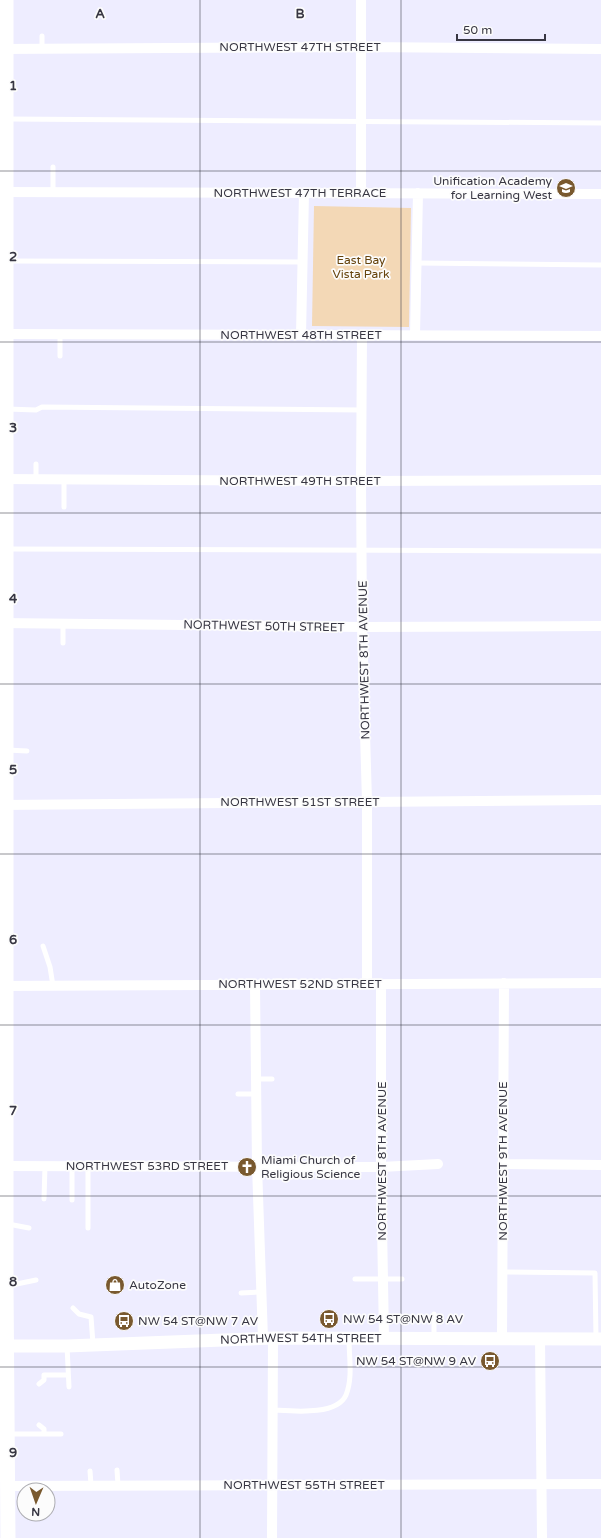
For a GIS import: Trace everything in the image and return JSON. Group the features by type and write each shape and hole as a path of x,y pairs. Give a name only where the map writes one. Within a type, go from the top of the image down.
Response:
{"main road":[{"path":"6,0 3,26 6,119 3,192 6,261 3,297 6,409 3,424 3,705 6,750 3,805 3,1166 7,1224 4,1276 3,1346 5,1492 8,1538"},
{"name":"NORTHWEST 54TH STREET","path":"3,1346 67,1346 268,1338 598,1339"}],"street":[{"path":"362,0 362,193"},
{"name":"NORTHWEST 47TH STREET","path":"3,48 362,47 601,49"},
{"name":"NORTHWEST 47TH TERRACE","path":"3,192 601,194"},
{"path":"301,335 304,193"},
{"path":"415,335 418,193"},
{"name":"NORTHWEST 48TH STREET","path":"3,334 601,336"},
{"name":"NORTHWEST 8TH AVENUE","path":"362,335 362,627 367,802 367,984"},
{"name":"NORTHWEST 49TH STREET","path":"3,479 361,481 601,480"},
{"name":"NORTHWEST 50TH STREET","path":"3,623 362,627 601,626"},
{"name":"NORTHWEST 51ST STREET","path":"3,805 601,800"},
{"name":"NORTHWEST 52ND STREET","path":"3,986 601,983"},
{"path":"255,984 257,1166 261,1292 268,1338 273,1410 272,1538"},
{"name":"NORTHWEST 8TH AVENUE","path":"381,984 381,1167 384,1338"},
{"name":"NORTHWEST 9TH AVENUE","path":"502,1338 504,984"},
{"name":"NORTHWEST 53RD STREET","path":"3,1166 381,1167 438,1164"},
{"path":"503,1164 601,1165"},
{"path":"540,1338 542,1538"},
{"name":"NORTHWEST 55TH STREET","path":"5,1492 91,1485 601,1484"}],"lane":[{"path":"42,36 42,48"},
{"path":"6,119 601,123"},
{"path":"53,167 53,192"},
{"path":"6,261 302,262"},
{"path":"417,263 601,265"},
{"path":"60,335 60,356"},
{"path":"6,409 36,410 42,407 362,410"},
{"path":"36,464 36,479"},
{"path":"64,479 64,507"},
{"path":"4,549 601,551"},
{"path":"63,624 63,643"},
{"path":"6,750 27,750"},
{"path":"43,946 50,967 53,986"},
{"path":"256,1079 272,1079"},
{"path":"238,1094 256,1094"},
{"path":"44,1166 44,1199"},
{"path":"72,1166 72,1200"},
{"path":"88,1166 88,1228"},
{"path":"7,1224 29,1228"},
{"path":"502,1272 596,1273 598,1339"},
{"path":"4,1276 36,1280"},
{"path":"355,1279 402,1279"},
{"path":"241,1293 261,1292"},
{"path":"73,1308 79,1314 90,1318 93,1345"},
{"path":"434,1314 434,1338"},
{"path":"273,1410 316,1410 331,1408 341,1403 346,1395 350,1380 348,1338"},
{"path":"67,1346 69,1387"},
{"path":"39,1384 44,1380 44,1375 68,1375"},
{"path":"44,1380 48,1384"},
{"path":"39,1425 45,1430 61,1434"},
{"path":"5,1443 45,1430"},
{"path":"117,1470 118,1485"},
{"path":"90,1471 91,1485"}],"green space":[{"name":"East Bay Vista Park","path":"314,206 411,208 409,327 312,326"}],"place":[{"name":"Unification Academy for Learning West","path":"566,188"},
{"name":"Miami Church of Religious Science","path":"247,1167"},
{"name":"AutoZone","path":"115,1285"},
{"name":"NW 54 ST@NW 8 AV","path":"329,1319"},
{"name":"NW 54 ST@NW 7 AV","path":"124,1321"},
{"name":"NW 54 ST@NW 9 AV","path":"490,1361"}]}
